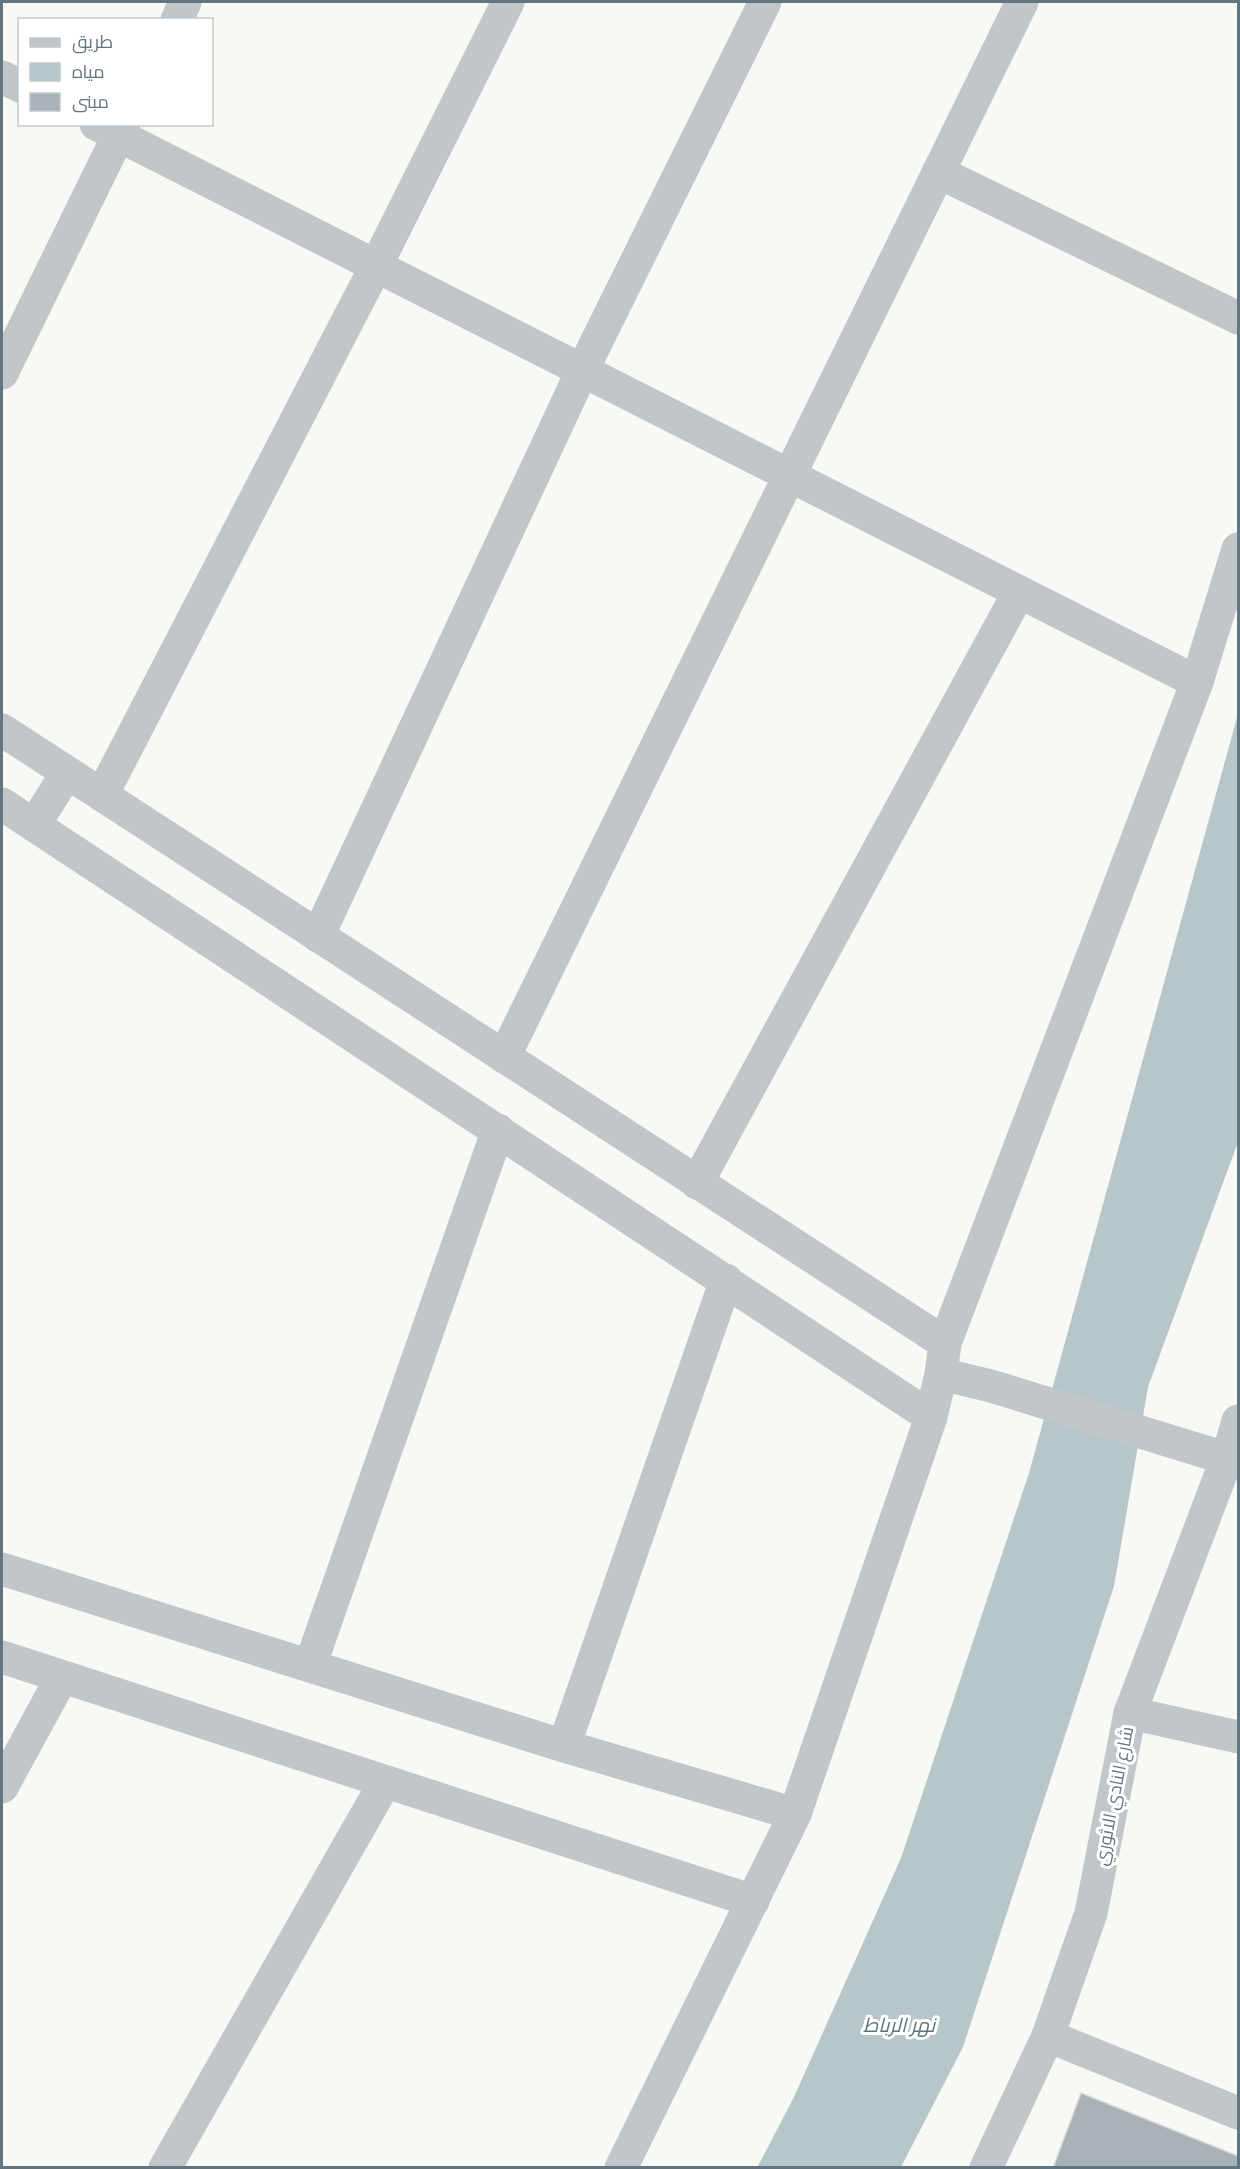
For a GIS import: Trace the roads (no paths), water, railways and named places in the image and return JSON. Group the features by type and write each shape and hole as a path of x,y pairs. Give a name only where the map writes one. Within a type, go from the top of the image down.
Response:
{"street":[{"path":"178,18 186,2"},
{"path":"102,795 376,266 508,2"},
{"path":"318,936 582,371 765,2"},
{"path":"504,1057 1022,2"},
{"path":"2,77 18,85"},
{"path":"2,373 113,128 376,266 1197,682"},
{"path":"938,172 1239,318"},
{"path":"621,2168 795,1814 931,1417 943,1358 1197,682 1239,549"},
{"path":"697,1183 1019,592"},
{"path":"2,730 697,1183 943,1358 991,1386 1226,1458"},
{"path":"34,825 67,773"},
{"path":"2,804 931,1417"},
{"path":"310,1666 498,1130"},
{"path":"564,1746 726,1280"},
{"name":"شارع النادي الاثوري","path":"986,2168 1048,2036 1091,1913 1130,1713 1239,1421"},
{"path":"2,1569 564,1746 795,1814"},
{"path":"2,1657 753,1901"},
{"path":"2,1787 62,1677"},
{"path":"1130,1713 1239,1737"},
{"path":"165,2168 385,1782"},
{"path":"1048,2036 1239,2114"}],"water":[{"name":"نهر الرباط","path":"1238,714 1238,1142 1148,1387 1114,1586 963,2047 901,2167 757,2168 794,2097 901,1858 1029,1473"}]}
